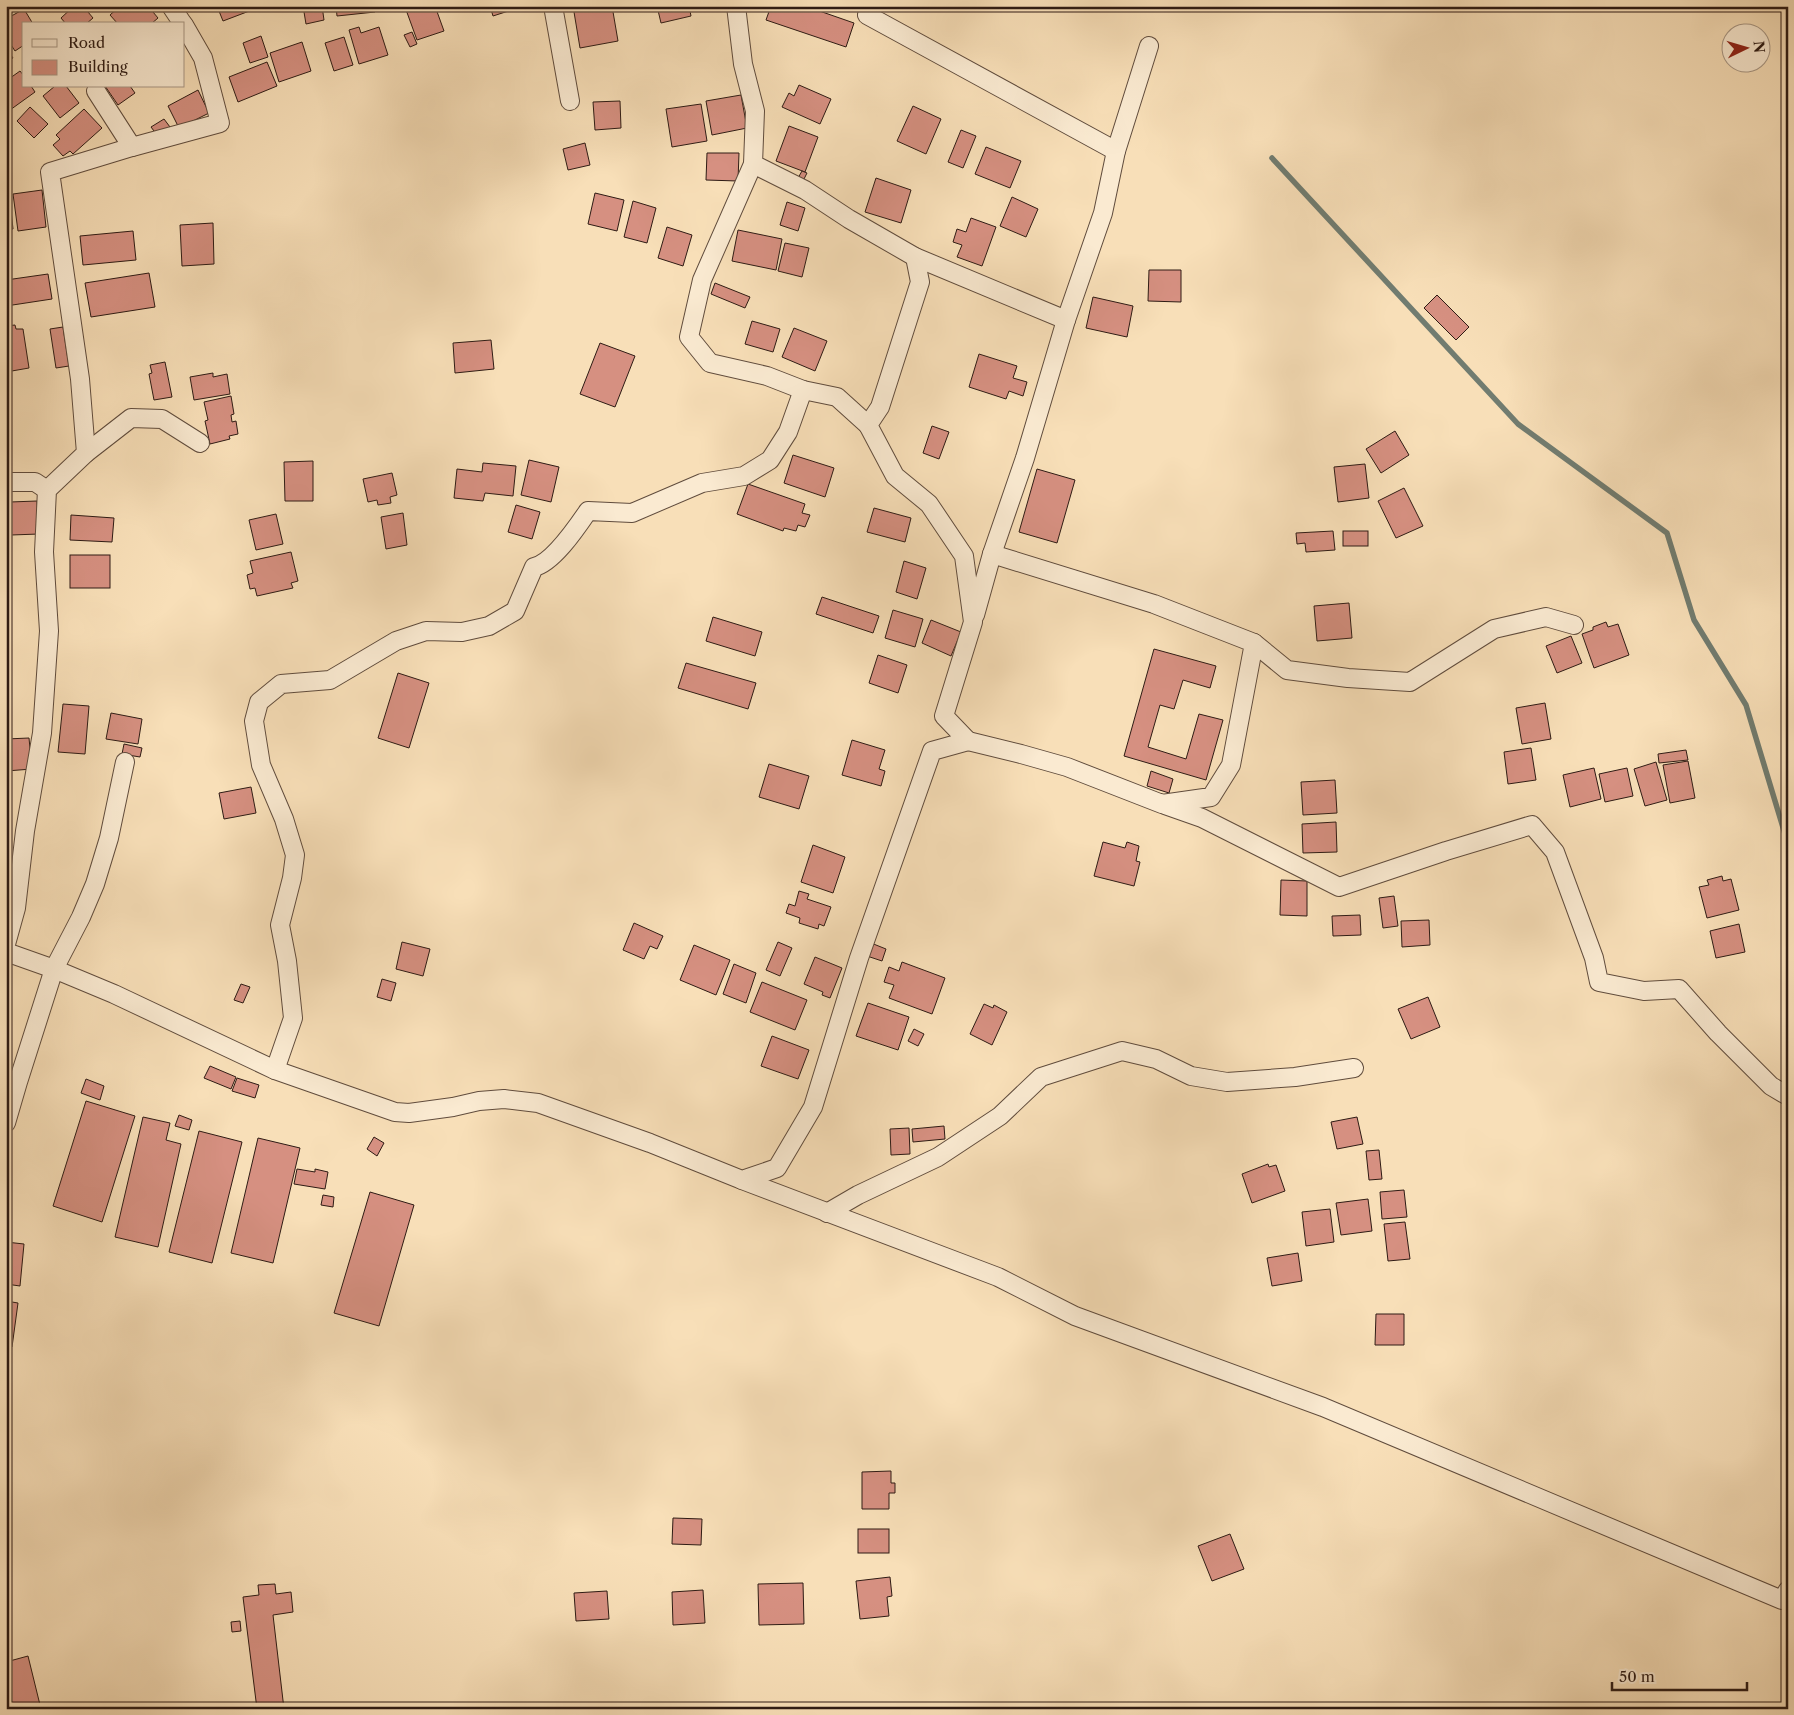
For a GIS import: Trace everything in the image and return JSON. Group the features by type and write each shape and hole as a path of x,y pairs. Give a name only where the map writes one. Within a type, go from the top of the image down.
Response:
{"street":[{"path":"171,6 183,22"},
{"path":"553,6 570,101"},
{"path":"736,6 743,64 755,111 753,164 702,280 689,337 710,363 767,376 802,390 837,397 868,425 895,476 929,504 964,556 973,622"},
{"path":"867,16 1116,151"},
{"path":"86,454 80,379 50,172 220,123 203,58 185,26"},
{"path":"968,741 944,716 992,554 1025,458 1066,320 1103,212 1116,151 1149,46"},
{"path":"96,91 132,147"},
{"path":"753,164 805,190 849,219 915,257 1066,320"},
{"path":"868,425 880,407 920,282 915,257"},
{"path":"275,1070 293,1018 288,961 280,925 292,878 295,855 284,819 261,765 254,721 258,702 281,684 330,680 396,641 426,631 462,632 489,626 515,611 534,567 540,566 566,541 588,511 632,513 702,483 744,476 770,460 788,432 802,390"},
{"path":"6,944 16,908 25,831 42,733 49,631 44,552 48,490 86,454 131,418 162,419 200,444"},
{"path":"6,482 35,482 48,490"},
{"path":"992,554 1154,604 1254,643 1287,670 1348,678 1410,682 1494,629 1546,617 1574,625"},
{"path":"1162,804 1211,797 1231,765 1254,643"},
{"path":"742,1180 777,1168 813,1106 860,958 932,751 968,741 1067,767 1202,818 1339,887 1446,851 1532,825 1554,852 1594,958 1599,982 1644,991 1679,989 1718,1033 1770,1086 1788,1096"},
{"path":"6,1123 54,969 81,917 94,884 109,838 125,762"},
{"path":"6,952 54,969 114,994 275,1070 395,1112 409,1113 453,1107 479,1101 504,1099 538,1103 650,1143 827,1213 998,1277 1075,1316 1323,1406 1782,1600 1788,1590"},
{"path":"827,1213 858,1195 938,1157 1000,1116 1041,1077 1122,1052 1156,1059 1191,1076 1227,1082 1295,1078 1354,1068"}],"building":[{"path":"74,6 83,6 93,18 88,22 64,22 61,18"},
{"path":"120,6 148,6 158,18 153,22 116,22 110,15"},
{"path":"217,6 251,6 252,10 223,21"},
{"path":"303,6 322,6 324,20 306,24"},
{"path":"336,6 374,6 375,12 337,16"},
{"path":"435,6 444,31 417,40 405,7"},
{"path":"490,6 524,6 493,16"},
{"path":"573,6 612,6 618,41 580,48"},
{"path":"657,6 689,6 691,16 661,23"},
{"path":"771,6 805,6 854,23 846,47 766,20"},
{"path":"24,9 32,22 22,22 22,46 15,51 6,37 6,19"},
{"path":"359,27 361,33 379,27 388,55 359,64 349,30"},
{"path":"412,32 417,44 410,47 404,35"},
{"path":"261,36 268,57 250,63 243,43"},
{"path":"344,37 353,65 334,71 325,43"},
{"path":"302,42 311,71 279,82 270,53"},
{"path":"6,48 13,58 6,62"},
{"path":"267,62 277,86 238,102 229,77"},
{"path":"20,71 22,74 22,88 32,88 35,92 10,110 6,105 6,81"},
{"path":"799,85 831,99 820,124 782,107 789,93 794,96"},
{"path":"53,88 68,88 79,103 60,118 43,96"},
{"path":"106,88 131,88 135,93 118,105"},
{"path":"198,90 209,113 179,128 168,106"},
{"path":"741,95 747,128 712,135 706,101"},
{"path":"620,101 621,128 595,130 593,102"},
{"path":"701,104 707,141 672,147 666,109"},
{"path":"913,106 941,119 926,154 897,141"},
{"path":"30,107 48,124 34,138 17,121"},
{"path":"84,109 102,128 73,154 70,151 63,156 53,145 60,139 56,135"},
{"path":"164,119 170,127 157,135 151,127"},
{"path":"789,126 818,137 805,172 776,161"},
{"path":"961,130 976,136 963,168 948,162"},
{"path":"585,143 590,165 568,170 563,149"},
{"path":"986,147 1021,161 1010,188 975,174"},
{"path":"707,153 739,153 738,181 706,180"},
{"path":"802,171 807,173 803,181 798,178"},
{"path":"876,178 911,190 901,223 865,212"},
{"path":"42,190 46,227 18,231 13,194"},
{"path":"6,192 9,192 13,229 6,230"},
{"path":"595,193 624,200 617,231 588,224"},
{"path":"1012,197 1038,209 1026,237 1000,226"},
{"path":"633,201 656,208 647,243 624,237"},
{"path":"787,202 805,208 798,231 780,225"},
{"path":"971,218 996,227 982,266 957,257 962,245 953,242 957,229 966,232"},
{"path":"213,223 214,264 182,266 180,225"},
{"path":"667,227 692,235 683,266 658,258"},
{"path":"738,230 782,239 776,270 732,261"},
{"path":"133,231 136,260 83,265 80,236"},
{"path":"6,238 9,274 6,274"},
{"path":"785,243 809,248 802,277 778,271"},
{"path":"1149,270 1181,270 1181,302 1148,301"},
{"path":"149,273 155,307 91,317 85,283"},
{"path":"48,274 52,299 6,306 6,280"},
{"path":"715,283 750,297 745,308 711,294"},
{"path":"1437,295 1469,327 1456,340 1424,308"},
{"path":"1093,297 1133,306 1127,337 1086,328"},
{"path":"752,321 780,329 773,352 745,344"},
{"path":"15,325 16,329 23,329 29,368 6,372 6,326"},
{"path":"63,327 69,366 56,368 50,329"},
{"path":"794,328 827,341 815,371 782,357"},
{"path":"491,340 494,369 455,373 453,343"},
{"path":"600,343 635,356 615,407 580,394"},
{"path":"979,354 1017,366 1013,378 1027,382 1023,396 1009,391 1006,399 969,387"},
{"path":"165,362 172,397 154,400 149,374 152,373 150,365"},
{"path":"213,373 213,377 227,374 230,394 194,400 190,377"},
{"path":"231,396 234,414 231,415 232,422 236,421 238,434 229,436 230,439 210,444 205,421 208,420 204,402"},
{"path":"932,426 949,432 939,459 923,453"},
{"path":"1395,431 1409,455 1381,473 1366,449"},
{"path":"793,455 834,468 825,497 784,483"},
{"path":"529,460 559,467 551,502 521,495"},
{"path":"313,461 313,501 285,501 284,462"},
{"path":"483,463 516,466 513,496 485,493 483,501 454,498 457,469 482,472"},
{"path":"1365,464 1369,498 1338,502 1334,467"},
{"path":"1037,469 1075,480 1057,543 1019,532"},
{"path":"392,473 397,495 390,497 391,503 378,505 377,500 368,502 363,479"},
{"path":"748,484 805,504 802,513 810,515 805,527 798,525 796,531 784,528 783,531 737,514"},
{"path":"1404,488 1423,526 1396,538 1378,501"},
{"path":"37,501 39,534 11,535 10,502"},
{"path":"516,505 540,512 532,539 508,532"},
{"path":"874,508 911,518 905,542 867,532"},
{"path":"403,513 407,545 386,549 381,517"},
{"path":"276,514 283,544 256,550 249,520"},
{"path":"71,515 114,518 112,542 70,540"},
{"path":"1333,531 1335,550 1306,552 1305,543 1297,544 1296,533"},
{"path":"1343,531 1368,531 1368,546 1343,546"},
{"path":"291,552 298,581 291,583 293,588 257,596 255,588 250,589 247,575 253,573 250,561"},
{"path":"70,555 110,555 110,588 70,588"},
{"path":"904,561 926,568 917,599 896,592"},
{"path":"822,597 879,616 873,633 816,614"},
{"path":"1349,603 1352,638 1317,641 1314,606"},
{"path":"893,610 923,619 915,647 885,638"},
{"path":"713,617 762,632 755,656 706,641"},
{"path":"931,620 961,632 951,656 922,643"},
{"path":"1606,622 1608,627 1618,624 1629,655 1594,668 1582,634"},
{"path":"1571,636 1582,663 1557,673 1546,646"},
{"path":"1154,649 1216,666 1210,688 1183,680 1174,709 1160,705 1148,747 1186,759 1199,714 1223,720 1206,780 1124,756"},
{"path":"878,655 907,665 898,693 869,683"},
{"path":"686,663 756,683 748,709 678,688"},
{"path":"398,673 429,683 409,748 378,738"},
{"path":"1545,703 1551,739 1522,744 1516,708"},
{"path":"63,704 89,706 85,754 58,752"},
{"path":"111,713 142,719 138,744 106,739"},
{"path":"29,738 32,769 6,771 6,739"},
{"path":"852,740 885,750 879,769 885,771 881,786 842,775"},
{"path":"124,744 142,748 140,757 122,754"},
{"path":"1531,748 1536,780 1508,784 1504,752"},
{"path":"1686,750 1688,760 1659,763 1658,754"},
{"path":"1688,761 1695,798 1670,803 1663,765"},
{"path":"1656,762 1667,800 1645,806 1634,769"},
{"path":"769,764 809,776 799,809 759,797"},
{"path":"1594,768 1601,799 1570,807 1563,775"},
{"path":"1627,768 1633,796 1605,802 1599,774"},
{"path":"1151,771 1173,779 1169,793 1147,786"},
{"path":"1335,780 1337,813 1303,815 1301,782"},
{"path":"251,787 256,813 224,819 219,793"},
{"path":"1336,822 1337,852 1303,853 1302,824"},
{"path":"1103,842 1125,848 1127,842 1139,846 1136,861 1140,862 1134,886 1094,876"},
{"path":"813,845 845,857 833,893 801,882"},
{"path":"1722,876 1723,881 1731,879 1739,910 1707,918 1699,887 1709,885 1707,880"},
{"path":"1281,880 1307,881 1307,916 1280,915"},
{"path":"799,891 809,894 807,899 831,907 824,926 819,924 818,929 799,923 800,918 786,913 789,904 795,906"},
{"path":"1394,896 1398,926 1383,928 1379,898"},
{"path":"1360,915 1361,935 1333,936 1332,916"},
{"path":"1429,920 1430,945 1402,947 1401,921"},
{"path":"634,923 663,936 657,949 650,946 644,959 623,950"},
{"path":"1739,924 1745,952 1716,958 1710,931"},
{"path":"402,942 430,949 423,976 396,969"},
{"path":"778,942 792,948 780,976 766,970"},
{"path":"871,943 886,949 882,961 867,956"},
{"path":"694,945 730,960 716,995 680,980"},
{"path":"815,957 842,968 830,998 822,995 823,992 804,984"},
{"path":"902,962 945,978 932,1014 889,998 894,985 884,982 889,967 899,971"},
{"path":"734,964 756,973 746,1003 723,994"},
{"path":"382,979 396,983 391,1001 377,997"},
{"path":"762,982 807,1000 795,1030 750,1012"},
{"path":"241,984 250,987 243,1003 234,1000"},
{"path":"1428,997 1440,1027 1411,1039 1398,1009"},
{"path":"868,1003 909,1017 898,1050 856,1036"},
{"path":"984,1004 993,1008 994,1005 1007,1012 992,1045 970,1034"},
{"path":"914,1029 924,1034 918,1046 908,1041"},
{"path":"772,1036 809,1050 798,1079 761,1066"},
{"path":"210,1066 236,1077 231,1089 204,1078"},
{"path":"237,1078 259,1085 255,1098 232,1091"},
{"path":"86,1079 104,1086 100,1100 81,1093"},
{"path":"86,1101 135,1116 102,1222 53,1206"},
{"path":"179,1115 192,1120 189,1130 175,1126"},
{"path":"143,1117 170,1123 166,1140 181,1144 158,1247 115,1237"},
{"path":"1357,1117 1363,1144 1337,1149 1331,1122"},
{"path":"944,1126 945,1139 913,1142 912,1129"},
{"path":"909,1128 910,1154 891,1155 890,1129"},
{"path":"199,1131 242,1142 212,1263 169,1252"},
{"path":"374,1137 384,1143 377,1156 367,1149"},
{"path":"258,1138 300,1148 273,1263 231,1253"},
{"path":"1379,1150 1382,1179 1369,1180 1366,1151"},
{"path":"1268,1164 1269,1167 1276,1165 1285,1191 1252,1203 1242,1174"},
{"path":"297,1169 315,1172 315,1169 328,1172 325,1189 294,1184"},
{"path":"1404,1190 1407,1217 1382,1219 1380,1192"},
{"path":"370,1192 414,1205 379,1326 334,1313"},
{"path":"323,1195 334,1197 333,1207 321,1205"},
{"path":"1368,1199 1372,1231 1341,1235 1336,1203"},
{"path":"1330,1209 1334,1242 1306,1246 1302,1212"},
{"path":"1405,1222 1410,1259 1388,1261 1384,1224"},
{"path":"6,1242 24,1244 20,1286 6,1284"},
{"path":"1298,1253 1302,1281 1272,1286 1267,1258"},
{"path":"6,1301 18,1303 12,1347 6,1346"},
{"path":"1376,1314 1404,1314 1404,1345 1375,1345"},
{"path":"891,1471 891,1483 895,1483 895,1493 889,1493 889,1509 862,1509 862,1472"},
{"path":"673,1518 702,1519 701,1545 672,1544"},
{"path":"858,1529 889,1529 889,1553 858,1553"},
{"path":"1230,1534 1244,1569 1212,1581 1198,1546"},
{"path":"890,1577 892,1596 887,1597 889,1616 860,1619 856,1581"},
{"path":"803,1583 804,1624 759,1625 758,1584"},
{"path":"275,1584 276,1594 291,1592 293,1612 273,1615 284,1709 257,1709 243,1597 259,1595 258,1585"},
{"path":"703,1590 705,1623 673,1625 672,1592"},
{"path":"607,1591 609,1619 576,1621 574,1593"},
{"path":"240,1621 241,1631 232,1632 231,1622"},
{"path":"28,1656 41,1709 6,1709 6,1662"}],"waterway":[{"path":"1272,158 1518,424 1667,533 1694,620 1746,705 1788,844"}]}
